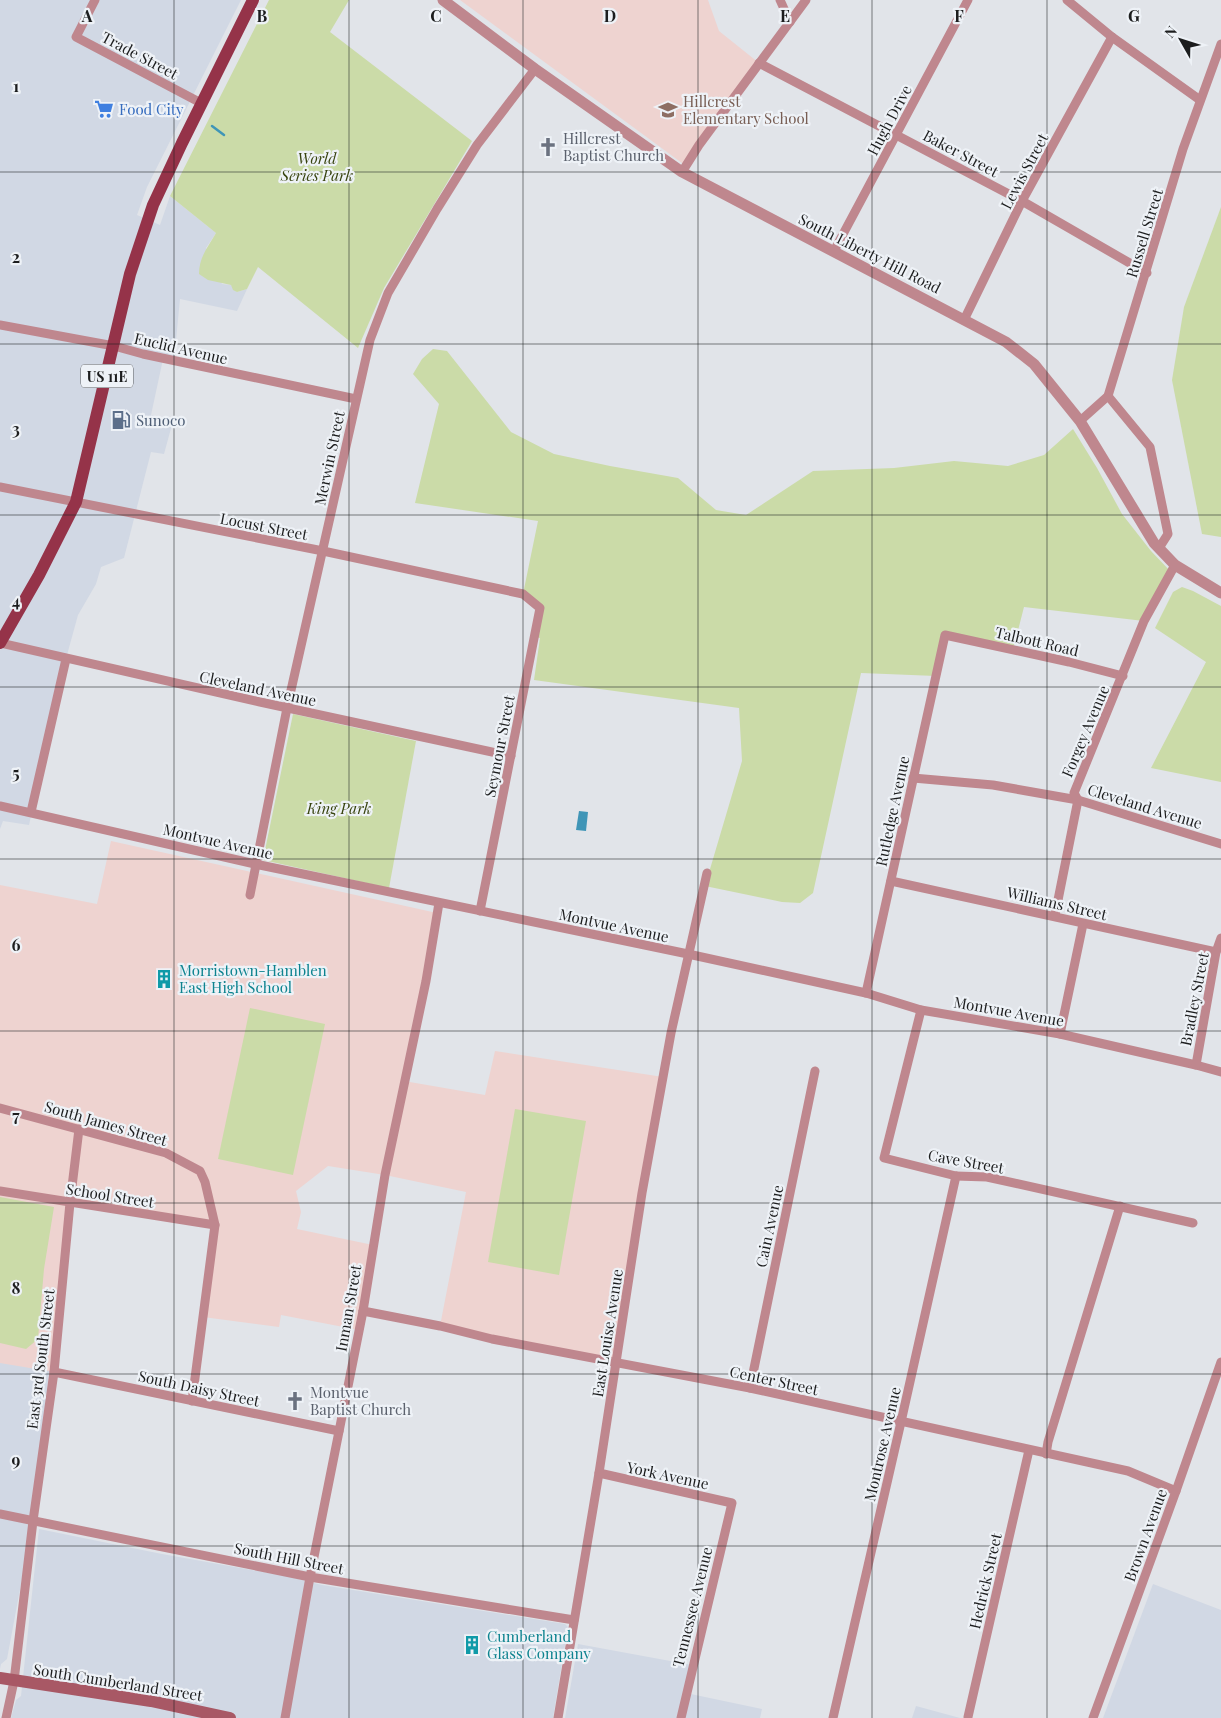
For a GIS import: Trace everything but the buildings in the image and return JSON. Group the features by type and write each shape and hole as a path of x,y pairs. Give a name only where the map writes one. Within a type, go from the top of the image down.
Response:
{"main road":[{"name":"US 11E","path":"0,643 40,575 76,502 130,274 153,205 201,103 253,0"},
{"name":"South Cumberland Street","path":"0,1678 151,1701 230,1718"}],"street":[{"name":"Trade Street","path":"95,0 76,37 201,103"},
{"name":"South Liberty Hill Road","path":"443,0 535,69 682,172 1006,342 1034,364 1080,420 1154,543 1175,565 1221,593"},
{"path":"780,0 790,22"},
{"path":"682,172 699,145 806,0"},
{"name":"Hugh Drive","path":"834,252 968,0"},
{"path":"1068,0 1112,37 1200,100"},
{"name":"Lewis Street","path":"964,320 1022,201 1112,37"},
{"name":"Russell Street","path":"1108,396 1147,273 1183,149 1221,44"},
{"name":"Baker Street","path":"759,63 1022,201 1147,273"},
{"name":"Merwin Street","path":"250,895 287,708 370,340 388,293 422,234 477,145 535,69"},
{"name":"Euclid Avenue","path":"0,325 114,346 143,354 356,399"},
{"path":"1080,420 1108,396 1150,447 1168,534 1159,548"},
{"name":"Locust Street","path":"0,487 323,551 523,594"},
{"name":"Forgey Avenue","path":"1055,915 1078,800 1074,794 1144,622 1175,565"},
{"name":"Seymour Street","path":"480,911 540,608 523,594"},
{"name":"Talbott Road","path":"946,635 1123,676"},
{"name":"Rutledge Avenue","path":"866,993 946,635"},
{"name":"Cleveland Avenue","path":"0,643 511,756"},
{"path":"31,812 66,659"},
{"name":"Cleveland Avenue","path":"913,778 993,785 1078,800 1221,844"},
{"name":"Montvue Avenue","path":"0,806 255,864 866,993 921,1010 1060,1034 1221,1072"},
{"name":"East Louise Avenue","path":"558,1718 599,1473 642,1193 671,1033 707,872"},
{"name":"Williams Street","path":"891,881 1055,915 1083,924 1216,952"},
{"name":"Inman Street","path":"285,1718 310,1577 362,1311 385,1175 426,981 439,903"},
{"path":"1060,1034 1083,924"},
{"name":"Bradley Street","path":"1196,1065 1216,952 1221,938"},
{"name":"Cave Street","path":"921,1010 884,1158 956,1176 987,1177 1193,1223"},
{"name":"Cain Avenue","path":"750,1388 815,1071"},
{"name":"South James Street","path":"0,1108 175,1157 200,1171 205,1182 216,1225"},
{"name":"East 3rd South Street","path":"6,1718 14,1681 33,1521 54,1372 79,1129"},
{"name":"Montrose Avenue","path":"832,1718 956,1176"},
{"name":"School Street","path":"0,1191 216,1225"},
{"path":"1046,1454 1048,1442 1120,1206"},
{"path":"192,1401 216,1225"},
{"name":"Center Street","path":"362,1311 440,1326 492,1339 750,1388 1128,1471 1176,1491"},
{"name":"Brown Avenue","path":"1093,1718 1221,1362"},
{"name":"South Daisy Street","path":"54,1372 338,1431"},
{"name":"Hedrick Street","path":"968,1717 1029,1450"},
{"name":"York Avenue","path":"599,1473 732,1503"},
{"name":"Tennessee Avenue","path":"681,1718 732,1503"},
{"name":"South Hill Street","path":"0,1514 310,1577 450,1598 574,1620"}],"shaded area":[{"path":"0,0 241,0 147,187 137,215 160,225 170,196 216,233 206,248 222,284 231,285 237,292 247,289 237,311 180,299 174,361 163,359 151,415 173,421 164,454 151,452 124,558 101,567 96,584 78,615 67,655 29,825 3,821 0,829"},
{"name":"Hillcrest Elementary School","path":"460,0 708,0 719,31 759,63 686,166"},
{"name":"Morristown-Hamblen East High School","path":"111,841 437,913 404,1081 485,1095 495,1051 663,1077 616,1362 440,1326 466,1192 385,1175 328,1166 296,1191 301,1212 297,1229 373,1245 359,1330 281,1315 279,1327 203,1317 215,1225 71,1203 54,1372 0,1363 0,885 97,904"},
{"path":"0,1362 49,1371 35,1509 7,1659 1,1664 0,1669"},
{"path":"39,1529 162,1554 286,1576 322,1585 565,1624 568,1627 553,1718 11,1718 16,1700 21,1696"},
{"path":"1153,1584 1221,1610 1221,1718 1103,1718"},
{"path":"578,1644 692,1665 686,1693 762,1709 760,1718 565,1718"},
{"path":"916,1706 960,1718 912,1718"}],"green space":[{"name":"World Series Park","path":"269,0 349,0 330,32 472,141 384,288 358,348 258,267 247,289 237,292 233,290 231,285 208,280 199,274 202,257 216,233 170,196"},
{"path":"1221,207 1221,537 1202,534 1172,380 1184,307"},
{"path":"433,349 447,351 511,432 554,454 678,478 716,510 746,515 813,471 894,468 954,461 1008,466 1044,455 1073,429 1122,514 1151,551 1171,572 1144,621 1024,607 1013,650 946,635 936,676 861,673 813,893 800,903 782,902 705,886 742,761 739,708 534,680 540,638 534,637 540,608 523,594 538,521 415,503 439,404 413,374 422,359"},
{"path":"1182,587 1221,606 1221,782 1151,768 1206,662 1155,628 1173,592"},
{"name":"King Park","path":"293,714 416,741 389,888 263,860"},
{"path":"250,1008 325,1024 293,1175 218,1159"},
{"path":"515,1109 586,1121 559,1275 488,1262"},
{"path":"0,1197 54,1207 44,1269 38,1339 26,1349 0,1343"}],"water":[{"path":"579,811 588,812 586,831 576,830"}],"waterway":[{"path":"212,126 224,135"}],"place":[{"name":"Food City","path":"104,109"},
{"name":"Hillcrest Elementary School","path":"668,110"},
{"name":"Hillcrest Baptist Church","path":"548,147"},
{"name":"Sunoco","path":"121,420"},
{"name":"Morristown-Hamblen East High School","path":"164,979"},
{"name":"Montvue Baptist Church","path":"295,1401"},
{"name":"Cumberland Glass Company","path":"472,1645"}]}
